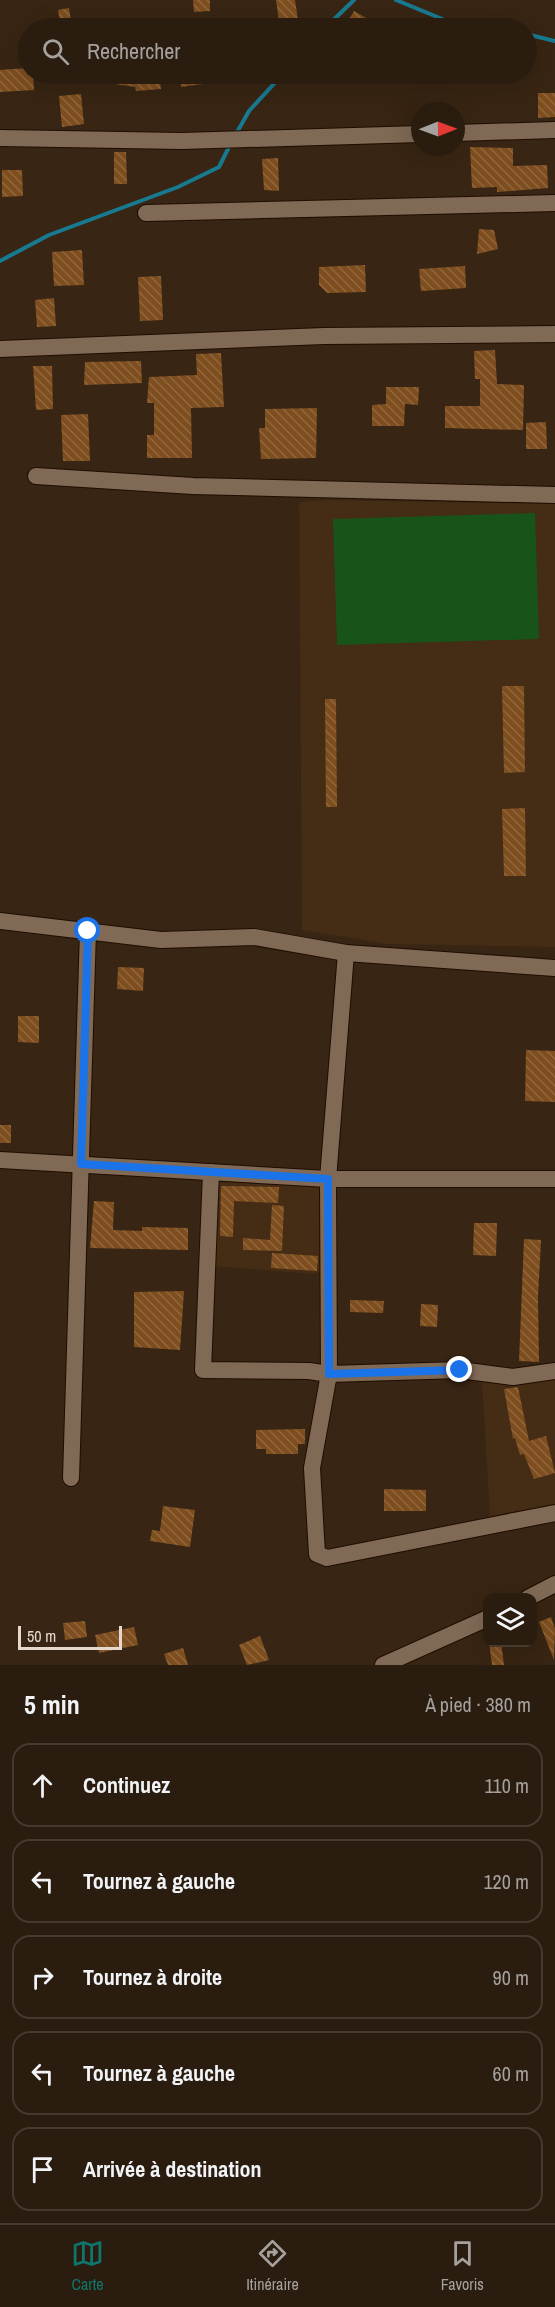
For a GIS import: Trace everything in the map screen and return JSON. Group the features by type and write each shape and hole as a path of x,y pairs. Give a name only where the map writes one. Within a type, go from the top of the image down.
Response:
{"street":[{"path":"465,133 555,130"},
{"path":"0,138 182,141 411,134"},
{"path":"146,213 555,203"},
{"path":"0,349 324,336 555,334"},
{"path":"36,476 194,486 555,495"},
{"path":"0,921 161,940 254,937 346,953 555,968"},
{"path":"71,1478 88,931"},
{"path":"346,953 328,1179 329,1374 312,1468 317,1554 327,1558 555,1513"},
{"path":"0,1160 328,1179 555,1179"},
{"path":"211,1172 203,1370 309,1371 329,1374 460,1370 513,1377 555,1371"},
{"path":"537,1593 555,1584"},
{"path":"383,1665 483,1620"}],"shaded area":[{"path":"328,500 555,504 555,947 388,944 302,930 299,502"},
{"path":"219,1182 320,1186 320,1272 312,1274 215,1266"},
{"path":"555,1375 555,1504 490,1516 482,1382 519,1381"}],"green space":[{"path":"535,513 539,639 337,645 333,519"}],"building":[{"path":"193,0 210,0 210,11 194,12"},
{"path":"276,0 295,0 298,18 279,18"},
{"path":"69,8 70,18 59,18 58,10"},
{"path":"354,11 366,18 350,18"},
{"path":"18,69 18,84 34,84 34,90 0,92 0,70"},
{"path":"115,84 160,84 161,89 136,91 135,87"},
{"path":"181,84 203,84 181,87"},
{"path":"538,93 555,93 555,117 538,118"},
{"path":"81,94 84,124 62,127 59,96"},
{"path":"470,147 513,148 513,166 547,165 548,188 497,192 497,187 472,188"},
{"path":"114,152 126,152 127,184 114,184"},
{"path":"278,158 279,191 264,190 262,159"},
{"path":"2,170 22,170 23,196 2,197"},
{"path":"479,229 494,230 498,249 477,254"},
{"path":"82,250 84,285 54,286 52,252"},
{"path":"365,265 366,292 327,293 319,285 319,267"},
{"path":"465,266 466,288 421,291 419,269"},
{"path":"161,276 163,320 140,321 138,277"},
{"path":"54,298 56,326 37,327 35,300"},
{"path":"495,350 497,384 524,385 523,430 445,428 445,406 480,406 480,379 475,379 474,351"},
{"path":"221,353 224,407 191,408 192,458 147,458 147,435 154,435 154,403 147,403 149,377 197,375 196,354"},
{"path":"141,361 142,383 84,385 85,362"},
{"path":"33,366 52,366 53,409 36,410"},
{"path":"386,387 419,387 418,405 405,404 404,426 372,426 372,405 386,404"},
{"path":"317,408 316,458 261,459 259,428 265,428 265,409"},
{"path":"88,414 90,461 63,461 61,415"},
{"path":"546,422 547,449 526,449 526,423"},
{"path":"502,686 524,686 525,772 504,773"},
{"path":"325,699 336,699 337,807 326,807"},
{"path":"525,808 526,876 504,876 502,809"},
{"path":"118,967 144,968 143,991 117,989"},
{"path":"18,1016 39,1016 39,1043 18,1042"},
{"path":"526,1050 555,1051 555,1102 525,1101"},
{"path":"0,1125 11,1125 11,1143 0,1143"},
{"path":"221,1186 279,1187 278,1203 234,1201 233,1237 220,1236"},
{"path":"94,1201 114,1202 113,1230 142,1231 142,1227 188,1228 188,1250 90,1248"},
{"path":"272,1205 284,1206 282,1251 243,1250 243,1238 270,1240"},
{"path":"474,1223 497,1223 496,1256 473,1255"},
{"path":"524,1239 541,1240 538,1297 539,1362 519,1361"},
{"path":"272,1253 318,1256 317,1271 271,1268"},
{"path":"184,1291 180,1350 134,1347 134,1292"},
{"path":"350,1300 384,1301 383,1313 350,1312"},
{"path":"421,1304 438,1305 437,1327 420,1326"},
{"path":"518,1387 529,1441 546,1436 555,1473 534,1479 524,1454 520,1455 515,1438 513,1439 504,1389"},
{"path":"305,1429 305,1444 298,1444 298,1454 266,1454 266,1449 256,1449 256,1430"},
{"path":"384,1489 426,1490 426,1511 384,1511"},
{"path":"163,1506 195,1510 190,1547 150,1541 152,1530 160,1531"},
{"path":"551,1617 555,1629 554,1660 539,1622"},
{"path":"85,1621 87,1637 65,1640 63,1623"},
{"path":"134,1627 138,1645 99,1653 95,1635"},
{"path":"260,1636 269,1660 247,1665 239,1645"},
{"path":"490,1647 502,1647 504,1665 492,1665"},
{"path":"183,1648 188,1665 168,1665 164,1654"}],"waterway":[{"path":"335,18 354,0"},
{"path":"396,0 440,18"},
{"path":"537,37 555,41"},
{"path":"236,134 249,111 274,84"},
{"path":"0,261 49,235 178,187 219,167 231,143"}],"route":[{"path":"88,931 81,1164 328,1179 329,1374 460,1370"}]}
